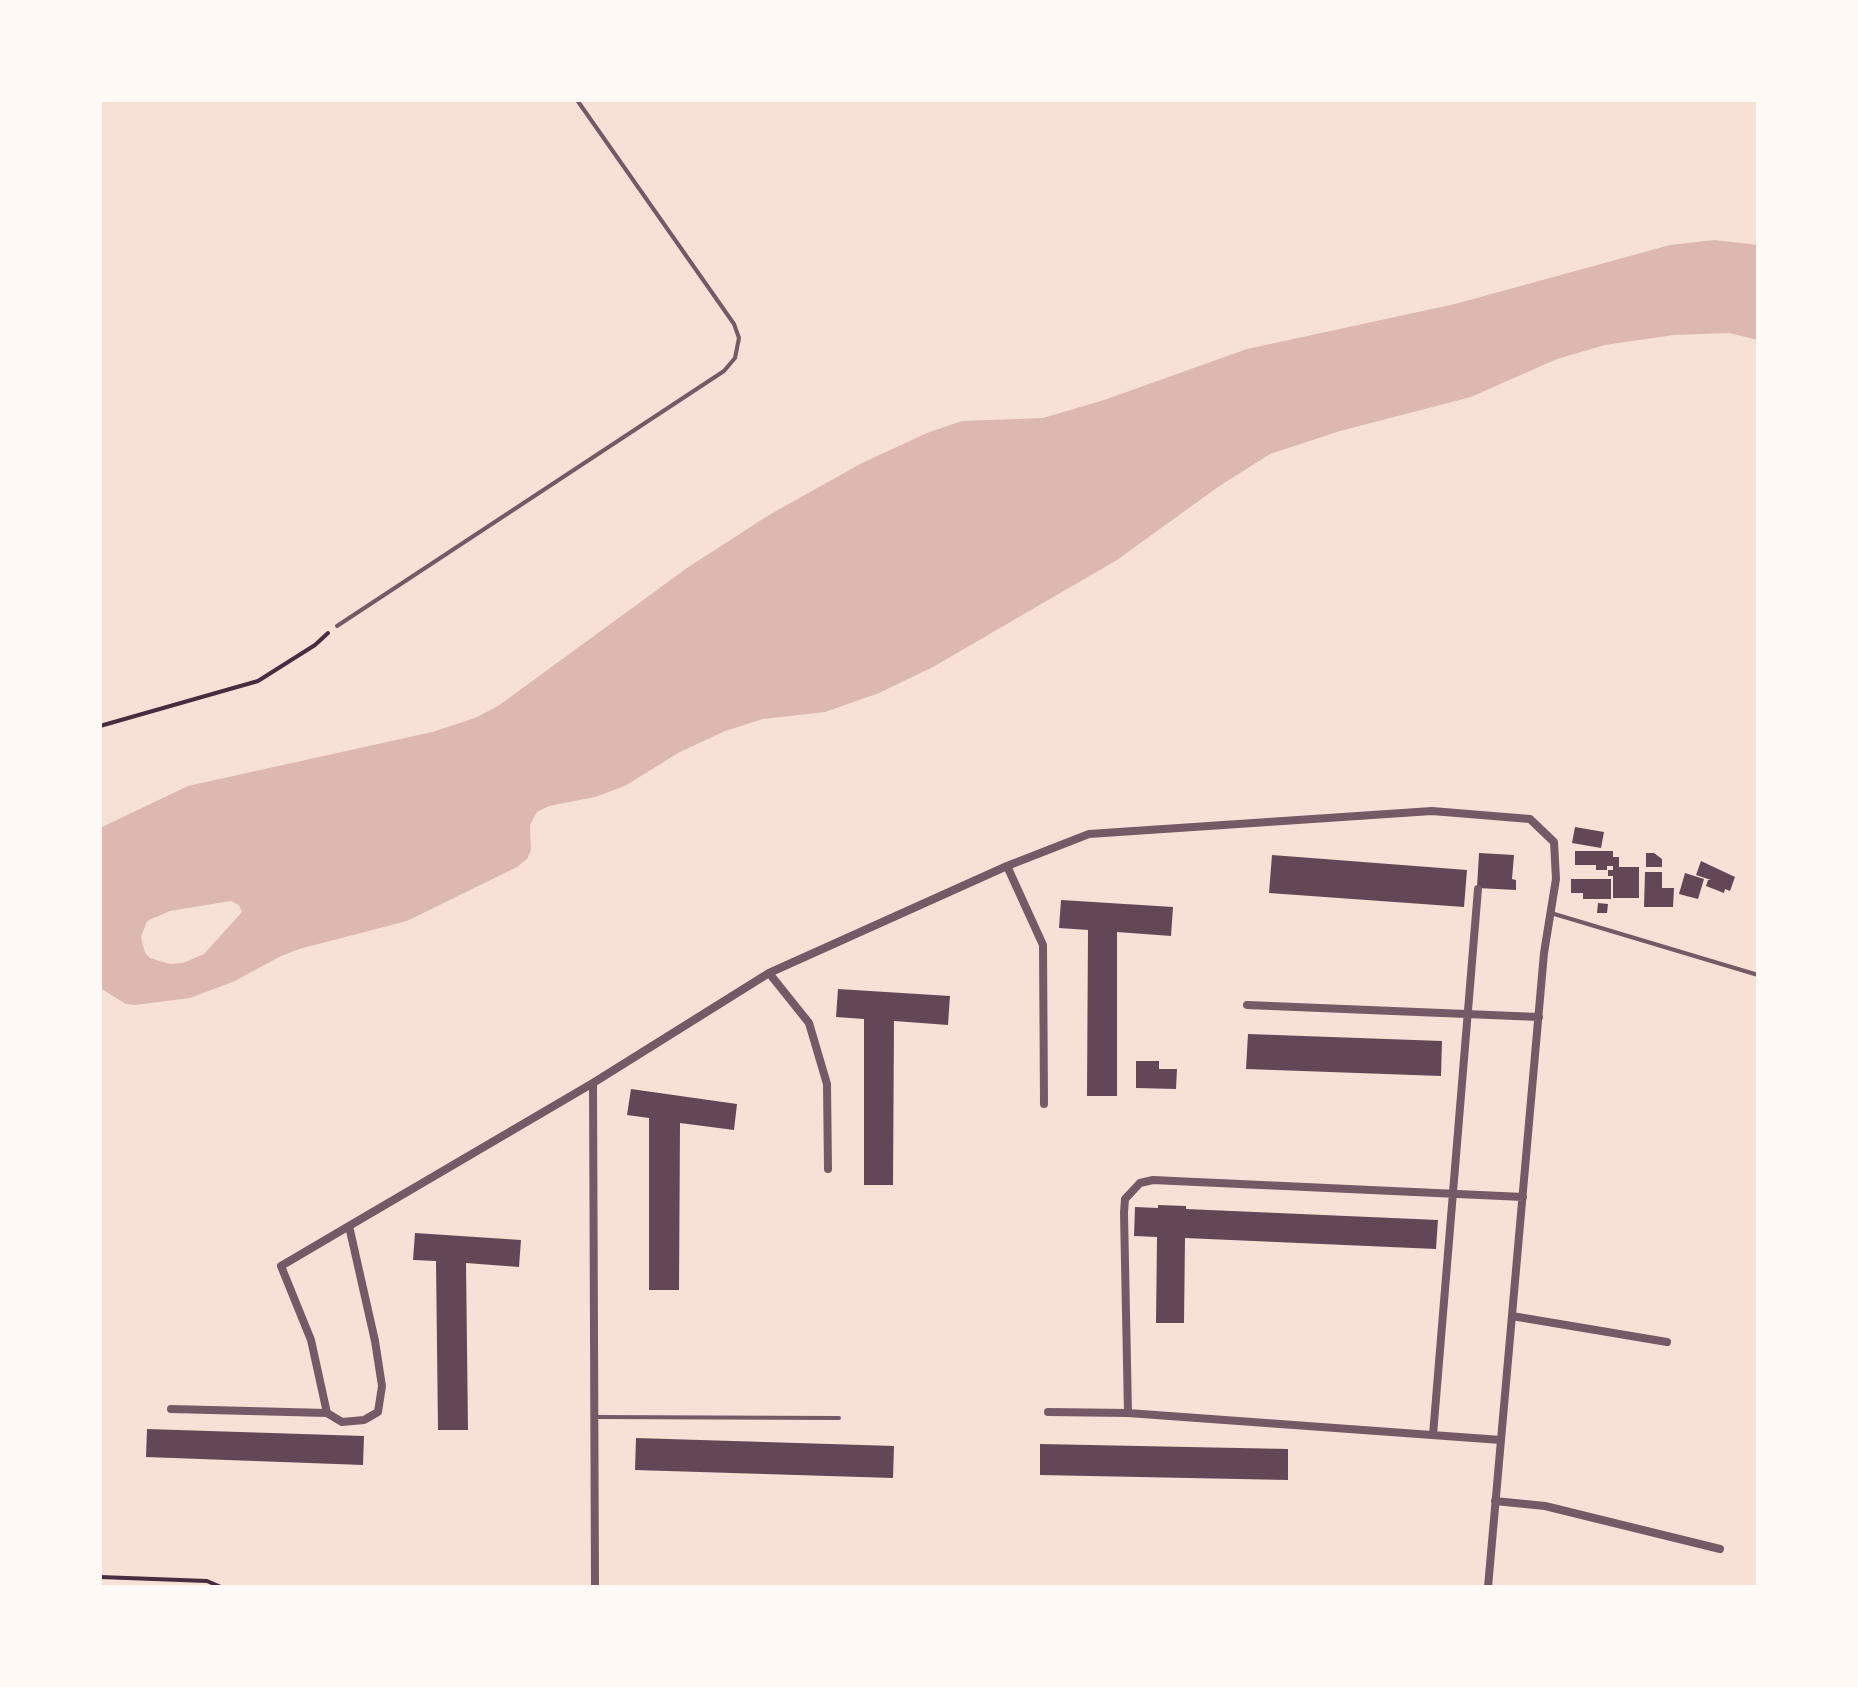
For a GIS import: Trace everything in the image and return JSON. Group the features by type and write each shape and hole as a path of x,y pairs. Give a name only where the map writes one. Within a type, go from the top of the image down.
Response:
{"street":[{"path":"327,1413 311,1340 281,1266 593,1083 769,973 1007,866 1089,834 1432,811 1530,819 1554,842 1556,879 1539,1017 1488,1587"},
{"path":"1007,866 1043,945 1044,1104"},
{"path":"1433,1435 1478,889"},
{"path":"769,973 809,1023 827,1084 828,1169"},
{"path":"1247,1005 1539,1017"},
{"path":"593,1083 595,1587"},
{"path":"1128,1413 1124,1213 1125,1199 1140,1183 1153,1180 1523,1197"},
{"path":"171,1409 327,1413 342,1422 364,1420 378,1412 382,1386 375,1341 349,1226"},
{"path":"1512,1316 1667,1342"},
{"path":"1048,1412 1128,1413 1501,1440"},
{"path":"1495,1501 1545,1506 1720,1549"}],"lane":[{"path":"337,626 724,371 735,358 739,338 734,324 577,100"},
{"path":"1551,913 1758,975"},
{"path":"594,1417 839,1418"}],"path":[{"path":"100,726 258,681 315,645 337,626"},
{"path":"100,1577 207,1581 221,1587"}],"shaded area":[{"path":"1715,240 1758,245 1758,340 1729,333 1674,335 1605,345 1557,359 1471,397 1340,431 1270,454 1218,487 1117,560 933,667 879,693 825,712 763,719 725,731 678,753 625,786 537,812 530,825 531,850 527,859 517,867 407,921 299,949 235,981 190,998 126,1004 100,988 100,828 188,786 432,732 475,718 498,706 687,568 769,515 862,463 927,433 962,421 1043,418 1104,400 1247,349 1455,304 1670,245","holes":["231,901 239,905 242,912 204,954 183,963 170,964 150,958 145,953 141,937 147,921 170,911"]}],"building":[{"path":"1575,827 1604,832 1601,848 1572,843"},
{"path":"1575,851 1613,851 1613,857 1619,857 1619,867 1639,867 1639,898 1613,898 1613,876 1608,876 1608,870 1613,870 1613,866 1607,866 1607,870 1596,870 1596,865 1575,865"},
{"path":"1479,853 1514,855 1512,879 1516,880 1516,890 1477,888"},
{"path":"1646,853 1654,853 1662,859 1662,867 1646,867"},
{"path":"1272,855 1467,870 1464,907 1269,893"},
{"path":"1701,861 1735,877 1730,891 1725,889 1724,893 1706,886 1711,880 1696,875"},
{"path":"1645,872 1662,872 1662,888 1674,888 1673,907 1644,907"},
{"path":"1685,873 1704,879 1698,899 1679,894"},
{"path":"1571,879 1611,879 1611,899 1583,899 1583,893 1571,893"},
{"path":"1061,900 1173,907 1171,936 1117,932 1117,1096 1087,1096 1088,930 1059,928"},
{"path":"1598,903 1608,904 1607,913 1597,913"},
{"path":"838,989 950,996 948,1025 894,1021 893,1185 864,1185 864,1019 836,1017"},
{"path":"1248,1034 1442,1041 1441,1076 1246,1069"},
{"path":"1136,1061 1159,1061 1159,1069 1177,1069 1176,1089 1136,1088"},
{"path":"631,1089 737,1104 734,1130 680,1123 679,1290 649,1290 649,1118 627,1115"},
{"path":"1158,1205 1186,1206 1186,1209 1438,1220 1436,1249 1185,1238 1184,1323 1156,1323 1157,1237 1134,1236 1135,1207 1158,1208"},
{"path":"415,1233 521,1240 519,1267 466,1263 468,1430 438,1430 436,1261 413,1260"},
{"path":"147,1429 364,1436 363,1465 146,1457"},
{"path":"636,1438 894,1446 893,1478 635,1470"},
{"path":"1040,1444 1288,1449 1288,1480 1040,1475"}]}
